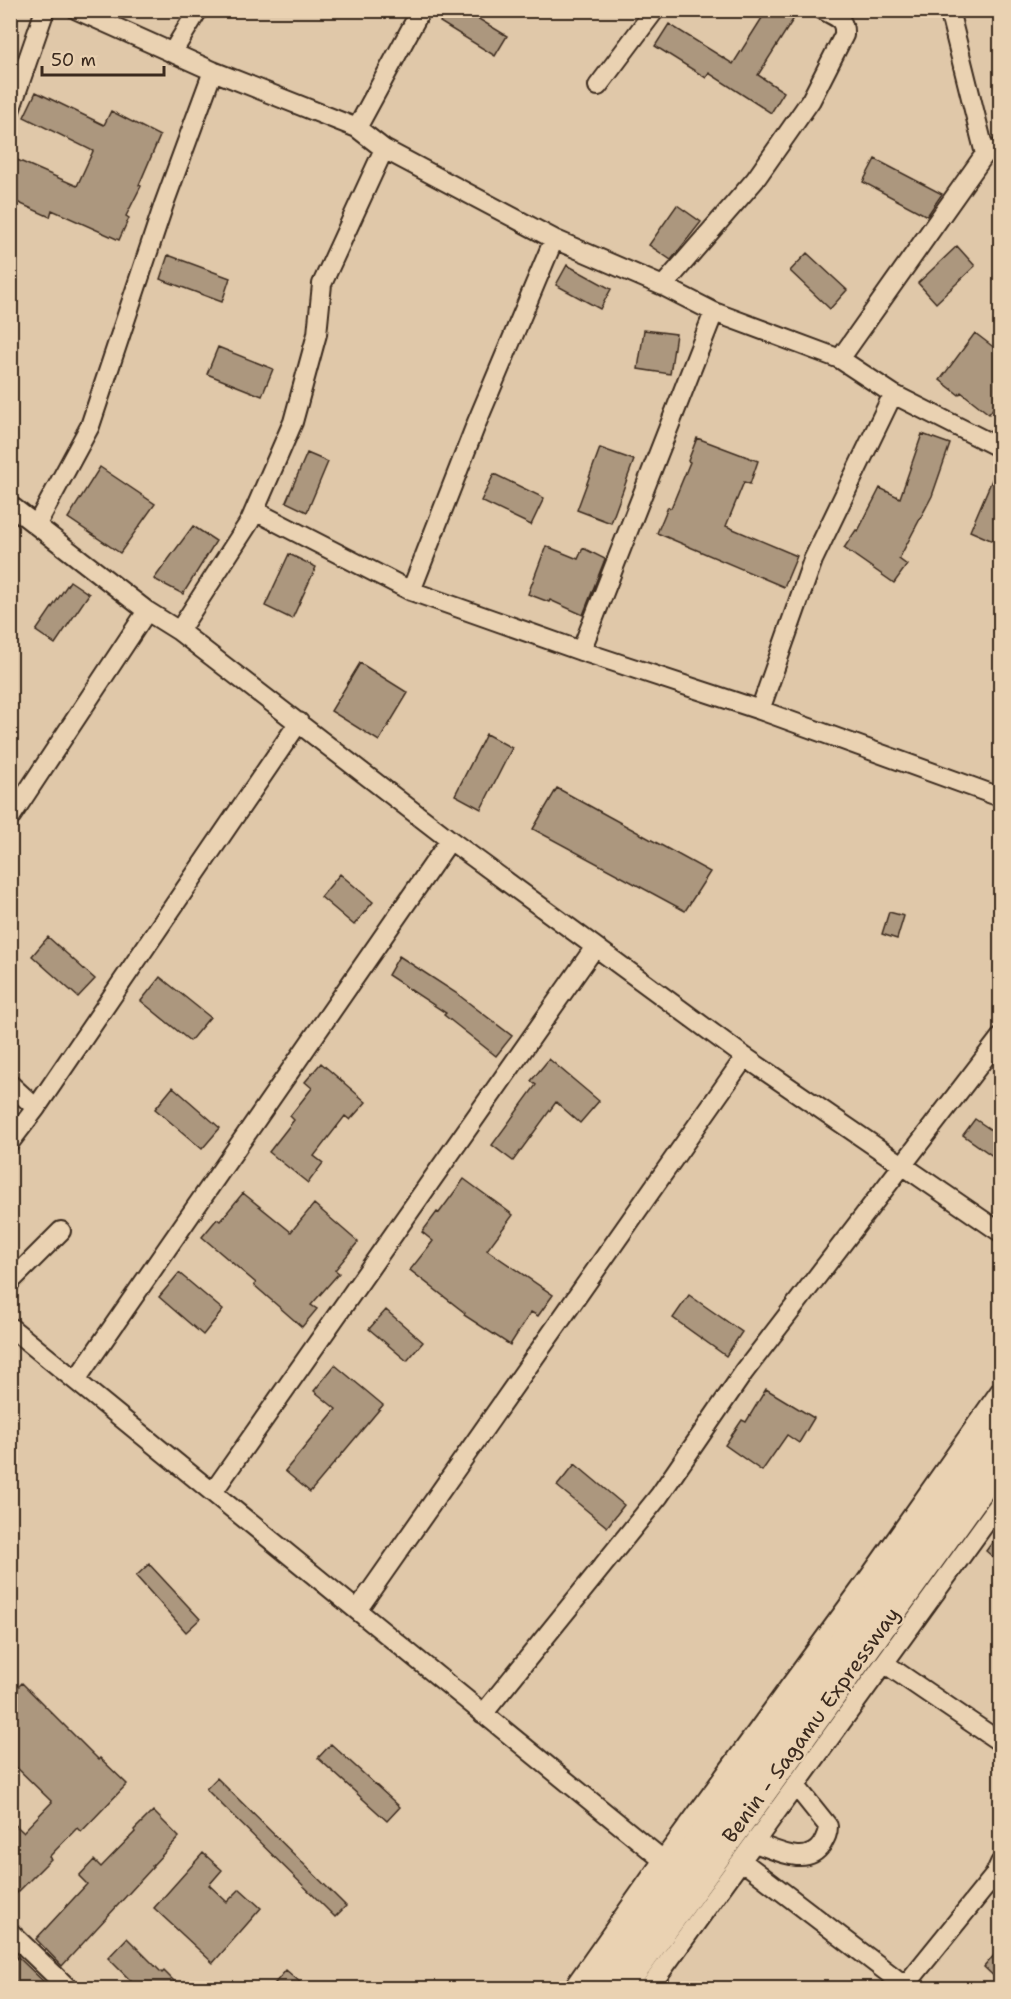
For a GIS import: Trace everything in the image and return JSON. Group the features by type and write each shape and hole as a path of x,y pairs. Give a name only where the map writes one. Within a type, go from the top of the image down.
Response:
{"highway":[{"path":"592,1989 1000,1423"},
{"name":"Benin - Sagamu Expressway","path":"622,1989 1000,1463"}],"street":[{"path":"10,111 45,10"},
{"path":"77,10 213,71 357,129 384,149 554,239 663,286 714,312 840,359 894,394 1000,448"},
{"path":"172,53 198,10"},
{"path":"357,129 421,10"},
{"path":"598,86 655,10"},
{"path":"663,286 755,180 811,100 844,35 842,20 823,10"},
{"path":"840,359 993,151 948,10"},
{"path":"37,524 90,426 164,204 213,71"},
{"path":"179,631 250,521 293,422 317,333 322,284 384,149"},
{"path":"411,591 477,422 554,239"},
{"path":"581,651 714,312"},
{"path":"760,710 813,560 894,394"},
{"path":"13,511 37,524 147,611 179,631 450,840 745,1057 1000,1232"},
{"path":"255,511 411,591 581,651 760,710 1000,797"},
{"path":"10,818 147,611"},
{"path":"10,1142 36,1108 299,722"},
{"path":"76,1380 450,840"},
{"path":"213,1492 595,947"},
{"path":"483,1714 659,1496 744,1372 1000,1038"},
{"path":"358,1609 745,1057"},
{"path":"10,1084 36,1108"},
{"path":"10,1282 61,1231"},
{"path":"10,1327 663,1860"},
{"path":"573,1989 1000,1391"},
{"path":"649,1989 1000,1503"},
{"path":"884,1663 1000,1742"},
{"path":"755,1843 791,1856 806,1857 818,1850 828,1833 828,1826 796,1786"},
{"path":"742,1861 907,1987 994,1876 1000,1863"},
{"path":"10,1932 68,1989"}],"building":[{"path":"446,10 464,10 507,36 495,56 440,22"},
{"path":"767,10 788,10 796,15 758,75 784,92 771,113 709,73 706,78 655,46 669,24 733,64"},
{"path":"36,92 104,125 111,111 160,136 139,185 141,186 126,216 129,218 119,240 52,210 50,217 10,199 10,169 15,159 77,186 93,151 24,117"},
{"path":"875,159 942,194 927,216 863,182"},
{"path":"677,205 701,222 671,260 649,245"},
{"path":"957,246 975,266 936,303 918,283"},
{"path":"807,253 847,290 830,309 790,271"},
{"path":"168,255 230,278 222,302 160,279"},
{"path":"567,265 611,289 600,309 556,285"},
{"path":"644,330 676,334 670,374 638,369"},
{"path":"975,333 1000,352 1000,399 989,414 961,392 959,395 940,380"},
{"path":"218,347 273,369 262,396 207,374"},
{"path":"922,434 950,444 932,496 899,559 907,565 894,583 844,548 856,530 858,531 880,488 900,498"},
{"path":"697,438 758,461 750,484 744,482 726,526 797,556 784,587 657,533 668,507 671,508"},
{"path":"600,448 634,460 611,523 577,510"},
{"path":"307,453 328,462 307,512 286,502"},
{"path":"1000,461 1000,523 993,541 970,531"},
{"path":"100,467 155,504 120,553 68,518"},
{"path":"494,474 544,498 531,525 481,501"},
{"path":"193,526 216,541 183,594 154,579"},
{"path":"546,546 578,559 583,548 605,559 583,615 550,600 549,602 528,594"},
{"path":"289,554 316,567 292,619 265,606"},
{"path":"70,581 89,594 55,644 36,631"},
{"path":"360,663 408,693 379,741 331,711"},
{"path":"486,734 512,748 481,809 455,795"},
{"path":"557,788 710,872 685,911 533,829"},
{"path":"340,874 373,902 354,925 321,897"},
{"path":"889,912 904,916 897,939 882,934"},
{"path":"48,937 95,979 78,997 32,956"},
{"path":"399,956 456,993 512,1036 496,1056 444,1015 446,1013 388,975"},
{"path":"160,977 210,1017 190,1041 141,1001"},
{"path":"549,1059 599,1101 580,1123 556,1102 513,1161 492,1145 536,1085 531,1081"},
{"path":"321,1063 366,1102 350,1120 345,1116 314,1156 323,1163 308,1183 269,1152 294,1120 290,1116 312,1088 305,1082"},
{"path":"173,1087 220,1128 202,1149 155,1109"},
{"path":"975,1119 1000,1136 1000,1161 963,1135"},
{"path":"464,1179 513,1215 487,1250 553,1295 538,1316 531,1312 510,1345 464,1315 465,1313 410,1270 433,1241 422,1232"},
{"path":"243,1193 291,1232 314,1204 358,1242 335,1270 339,1273 311,1305 317,1309 302,1327 254,1285 256,1283 202,1237 217,1219 220,1221"},
{"path":"179,1273 223,1310 203,1335 159,1297"},
{"path":"689,1295 742,1332 726,1356 673,1318"},
{"path":"386,1310 423,1342 407,1361 369,1329"},
{"path":"335,1365 383,1405 310,1492 285,1471 336,1409 314,1391"},
{"path":"766,1389 814,1418 799,1443 787,1435 762,1471 725,1445 742,1420 746,1422"},
{"path":"575,1464 624,1505 607,1527 557,1486"},
{"path":"1000,1532 1000,1563 986,1551"},
{"path":"149,1564 200,1619 186,1632 136,1576"},
{"path":"22,1683 99,1760 100,1758 127,1784 81,1832 77,1828 49,1857 51,1859 10,1900 10,1820 23,1832 52,1802 10,1761 10,1695"},
{"path":"331,1744 400,1807 387,1821 318,1758"},
{"path":"217,1778 346,1906 335,1917 206,1789"},
{"path":"153,1811 179,1837 62,1966 36,1939 87,1884 79,1876 94,1860 101,1867"},
{"path":"203,1853 222,1870 209,1885 227,1902 240,1889 261,1908 213,1963 154,1908"},
{"path":"127,1938 162,1973 164,1971 182,1989 139,1989 108,1958"},
{"path":"1000,1948 1000,1982 984,1967"},
{"path":"18,1957 43,1981 36,1989 23,1989 10,1976 10,1965"},
{"path":"286,1970 308,1989 270,1989"}]}
